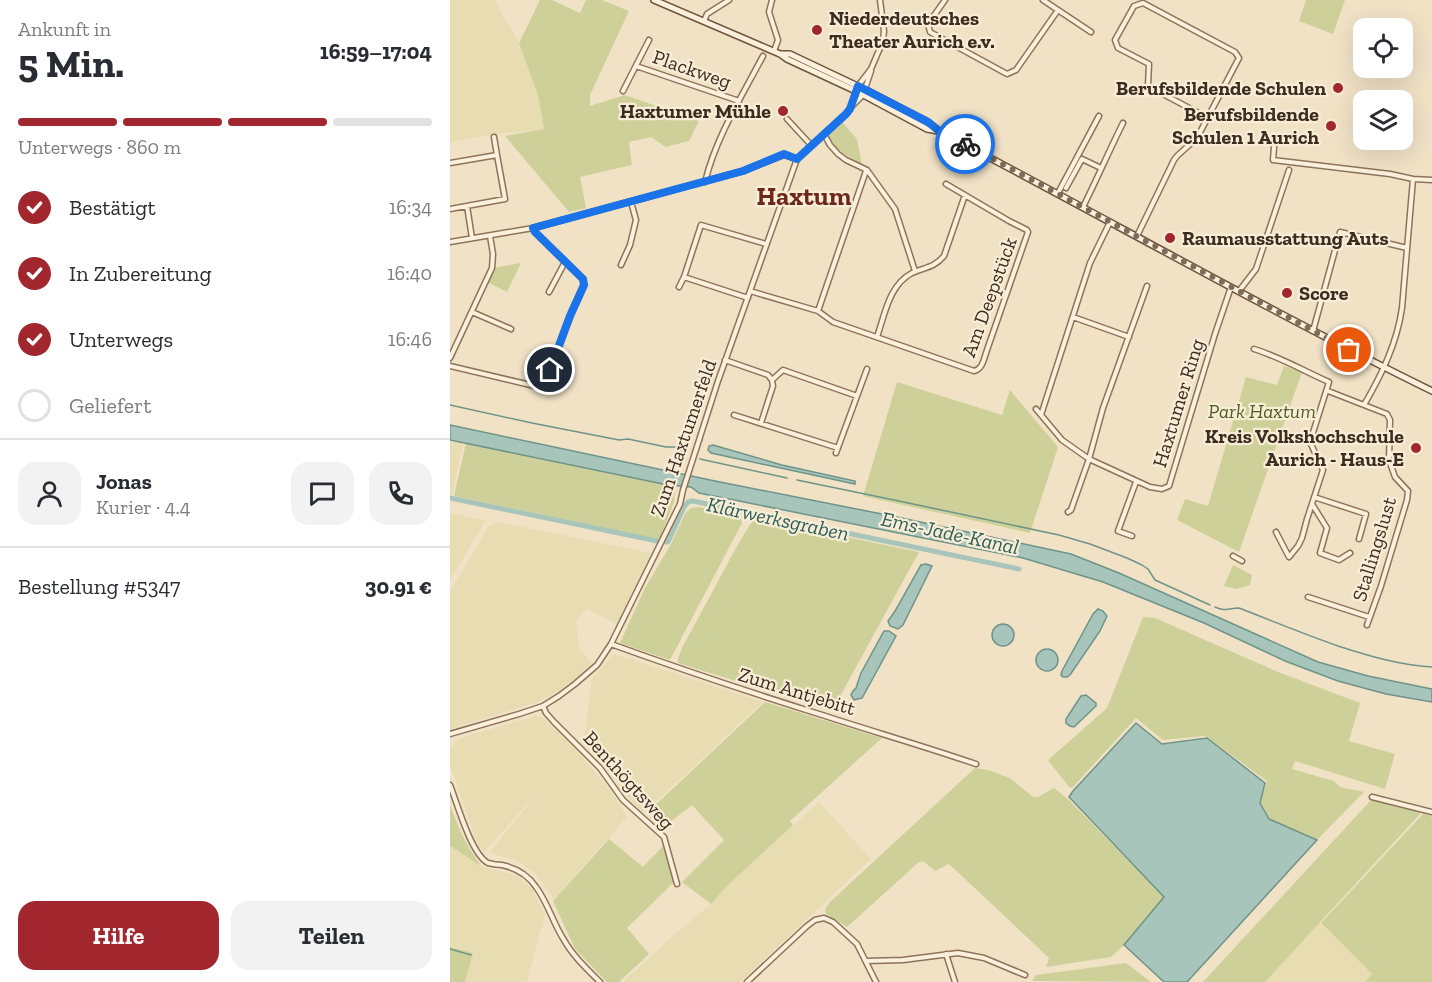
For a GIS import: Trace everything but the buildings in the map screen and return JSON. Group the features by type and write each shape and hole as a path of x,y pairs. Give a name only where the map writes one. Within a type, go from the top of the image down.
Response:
{"main road":[{"path":"654,0 777,52 790,54 928,122 939,131 1313,331 1432,391"}],"street":[{"path":"704,21 707,14 729,0"},
{"path":"771,0 769,12 778,40 777,52"},
{"path":"450,242 533,228 743,171 784,154 797,159 846,114 864,92 884,31 880,0"},
{"path":"945,0 928,24 930,32 1007,74 1016,70 1058,10"},
{"path":"1043,0 1091,32"},
{"path":"1137,236 1177,156 1197,138 1208,118 1239,58 1235,52 1143,3 1134,6 1115,40 1118,48 1149,64 1148,86 1208,118"},
{"name":"Plackweg","path":"623,91 649,40"},
{"path":"705,182 718,142 762,56"},
{"name":"Plackweg","path":"636,66 739,101"},
{"path":"850,109 857,89 871,69"},
{"path":"1058,194 1099,116"},
{"path":"788,119 811,145"},
{"path":"1083,207 1123,123"},
{"path":"824,134 838,154 867,170 894,209 915,272"},
{"path":"450,209 505,199 494,137"},
{"path":"1274,147 1273,160 1432,180"},
{"path":"450,163 496,155"},
{"name":"Zum Haxtumerfeld","path":"450,734 543,706 575,684 597,665 610,644 680,504 725,360 797,159"},
{"path":"1066,188 1082,159 1101,168"},
{"path":"818,311 867,170"},
{"path":"1239,291 1256,268 1289,170"},
{"path":"1364,405 1384,368 1400,326 1413,179"},
{"name":"Am Deepstück","path":"750,291 818,311 833,322 974,370 981,366 1029,232 946,184"},
{"path":"877,337 895,287 904,278 938,263 944,256 965,195"},
{"path":"621,265 630,245 636,220 631,202"},
{"path":"467,206 472,238"},
{"path":"1041,415 1090,263 1111,222"},
{"path":"679,287 701,225 766,244"},
{"path":"450,366 543,388 584,285 583,279 533,228"},
{"path":"1313,331 1340,232 1407,248"},
{"path":"450,358 492,268 493,254 490,236"},
{"path":"549,292 564,261"},
{"path":"684,277 748,298"},
{"path":"1068,512 1071,510 1089,459 1104,408 1147,286"},
{"name":"Haxtumer Ring","path":"1036,409 1062,440 1089,459 1150,487 1162,489 1169,486 1231,287"},
{"path":"472,312 511,329"},
{"path":"1073,317 1129,338"},
{"path":"1254,349 1273,355 1329,382 1310,442 1323,470 1302,538 1289,556 1276,532"},
{"path":"725,360 768,375 772,380 773,386 761,423"},
{"path":"836,453 867,369"},
{"path":"772,380 783,370 857,396"},
{"name":"Stallingslust","path":"1328,391 1387,414 1390,420 1389,460 1395,477 1408,491 1381,586 1367,625"},
{"path":"734,415 838,448"},
{"path":"1289,436 1310,442"},
{"path":"1132,537 1119,531 1136,482"},
{"path":"1314,497 1366,514 1359,539"},
{"path":"1312,503 1327,528 1320,554 1339,560 1350,553"},
{"path":"1233,556 1242,561"},
{"name":"Stallingslust","path":"1308,597 1369,617"},
{"name":"Zum Antjebitt","path":"610,644 707,678 976,764"},
{"name":"Benthögtsweg","path":"543,706 554,722 600,768 623,800 664,837 677,884"},
{"path":"450,785 472,845 479,855 488,863 510,867 525,874 546,903 574,956 600,982"},
{"path":"1372,797 1432,812"},
{"path":"747,982 807,926 815,920 824,918 834,922 857,944 876,982"},
{"path":"866,961 903,960 958,953 984,958 1025,975"},
{"path":"946,954 955,982"}],"shaded area":[{"path":"450,0 494,0 519,43 538,95 544,129 450,142"},
{"path":"450,441 463,444 452,496 450,495"},
{"path":"450,513 485,521 450,581"},
{"path":"498,522 651,553 617,624 587,609 576,621 579,649 592,663 580,675 565,687 538,702 450,729 450,622 453,623 450,620 450,592 488,527"},
{"path":"615,654 763,702 645,812 630,800 584,740 592,678"},
{"path":"536,716 542,717 574,747 614,795 627,817 554,899 536,874 518,861 489,853 543,786 484,852 477,843 450,765 450,748 460,738"},
{"path":"819,802 871,859 740,982 623,982 711,904 735,878"},
{"path":"450,846 481,866 518,876 532,889 545,914 527,982 465,982 472,954 450,947"},
{"path":"1319,922 1372,974 1365,982 1265,982"}],"green space":[{"path":"540,0 552,0 580,13 586,0 602,0 629,11 590,95 590,106 625,95 699,121 689,141 666,147 651,137 629,142 632,165 580,177 586,208 569,212 505,136 544,129 538,95 519,43"},
{"path":"1306,0 1345,0 1333,34 1299,21"},
{"path":"842,122 857,139 862,165 837,149 828,135"},
{"path":"521,263 507,292 487,282 493,268"},
{"name":"Park Haxtum","path":"1284,366 1302,372 1239,552 1177,520 1185,499 1208,506 1246,377 1277,385"},
{"path":"897,382 1002,415 1010,390 1058,447 1030,533 863,496"},
{"path":"466,443 668,485 675,490 674,502 660,538 656,539 454,496"},
{"path":"698,507 737,514 742,523 670,660 620,643 645,588 671,544 686,512"},
{"path":"755,518 919,552 832,711 678,663 683,646 737,546"},
{"path":"1233,565 1252,575 1250,585 1237,589 1224,586"},
{"path":"1143,617 1155,618 1278,672 1360,703 1349,741 1395,754 1385,789 1295,761 1292,769 1334,781 1340,787 1364,792 1317,840 1269,819 1260,803 1267,781 1205,736 1163,740 1136,718 1072,788 1069,787 1048,760 1107,708"},
{"path":"765,702 882,738 790,821 793,825 728,885 711,904 682,882 724,840 692,805 664,827 648,812"},
{"path":"975,768 1010,778 1033,797 1038,797 1054,788 1070,801 1164,897 1111,957 1046,967 1049,958 949,864 935,871 923,861 919,862 847,927 826,914 825,909 830,902"},
{"path":"1372,799 1421,813 1265,982 1203,982"},
{"path":"450,805 463,837 481,866 450,846"},
{"path":"1423,814 1432,818 1432,982 1365,982 1372,974 1321,923"},
{"path":"609,839 643,867 663,846 674,882 627,928 649,954 619,982 607,982 575,949 553,901"},
{"path":"450,947 473,953 465,982 450,982"},
{"path":"1126,963 1151,982 1032,981 1036,975"}],"water":[{"name":"Ems-Jade-Kanal","path":"450,425 1071,554 1119,573 1318,662 1368,676 1432,689 1432,702 1386,694 1338,681 1285,661 1204,623 1103,582 1023,558 699,493 691,487 668,485 450,440"},
{"path":"713,445 782,465 855,481 855,484 711,453 708,450 709,446"},
{"path":"921,565 932,566 903,625 898,629 890,626 888,621"},
{"path":"1098,609 1107,616 1100,631 1070,675 1063,677 1062,671 1093,614"},
{"path":"1003,624 1011,627 1014,635 1011,643 1003,646 995,643 992,635 995,627"},
{"path":"884,631 889,631 896,636 862,698 854,700 851,695"},
{"path":"1047,649 1055,652 1058,660 1055,668 1047,671 1039,668 1036,660 1039,652"},
{"path":"1086,695 1096,703 1096,706 1074,727 1070,726 1066,723 1066,719 1081,696"},
{"path":"1136,723 1162,744 1207,738 1265,783 1260,803 1269,819 1317,840 1187,982 1164,982 1124,945 1164,897 1069,797"}],"waterway":[{"path":"450,405 619,440 628,439 676,447 685,453"},
{"path":"700,459 787,478"},
{"name":"Ems-Jade-Kanal","path":"797,480 1059,535 1090,544 1142,565 1148,569 1155,580 1210,605"},
{"name":"Klärwerksgraben","path":"450,498 657,541"},
{"name":"Klärwerksgraben","path":"666,542 684,507 688,502 693,501 1019,569"},
{"path":"1215,607 1225,610 1239,608 1373,657 1432,667"},
{"path":"450,949 471,955"}],"way so far":[{"path":"965,144 1349,350"}],"place":[{"name":"Niederdeutsches Theater Aurich e.v.","path":"817,30"},
{"name":"Berufsbildende Schulen","path":"1338,88"},
{"name":"Haxtumer Mühle","path":"783,111"},
{"name":"Berufsbildende Schulen 1 Aurich","path":"1331,126"},
{"name":"Raumausstattung Auts","path":"1170,238"},
{"name":"Score","path":"1287,293"},
{"name":"Kreis Volkshochschule Aurich - Haus-E","path":"1416,448"}],"district":[{"name":"Haxtum","path":"804,196"}],"route":[{"path":"550,370 584,285 583,279 533,228 743,171 784,154 797,159 846,114 858,86 965,144"}]}
